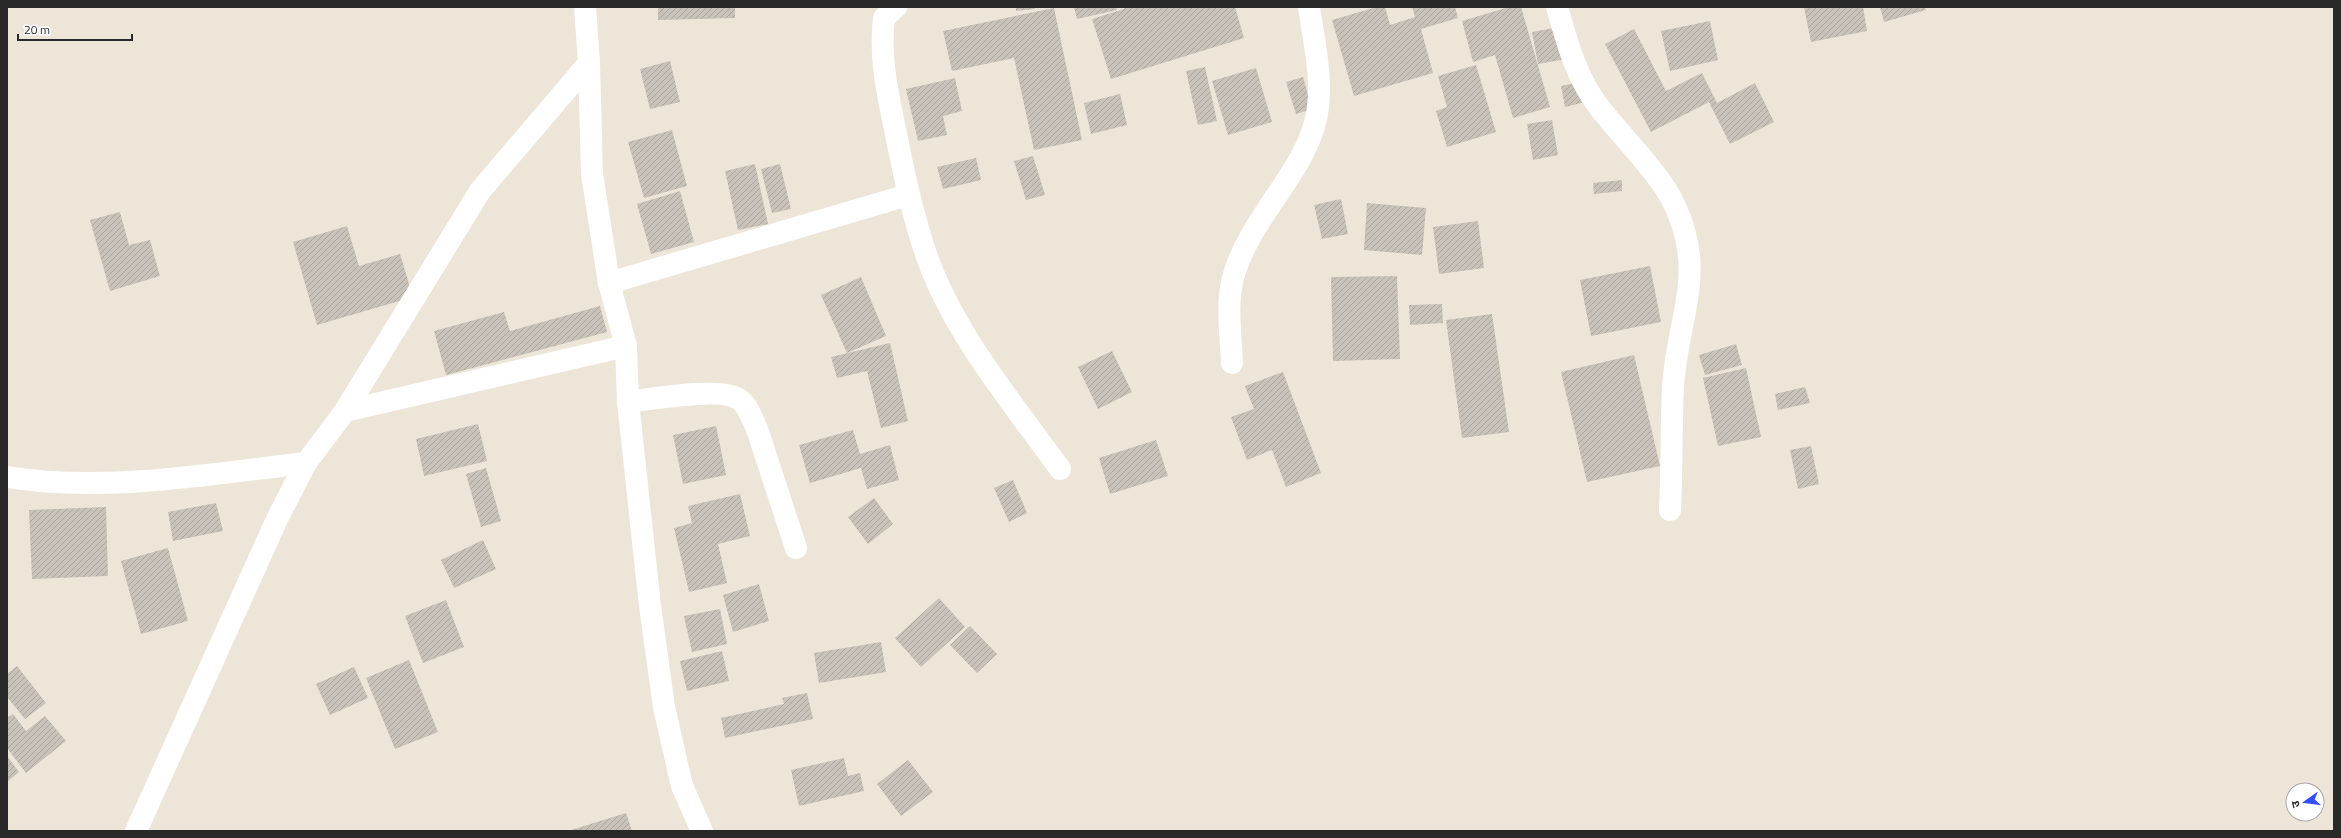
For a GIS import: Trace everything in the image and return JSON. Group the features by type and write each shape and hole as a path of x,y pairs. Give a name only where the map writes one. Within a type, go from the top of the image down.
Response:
{"street":[{"path":"585,7 589,63 592,174 609,282 626,346 628,402 650,606 664,707 682,786 702,831"},
{"path":"896,7 884,18 881,41 883,68 908,195 927,258 951,308 980,356 1060,469"},
{"path":"1232,363 1230,302 1233,278 1260,220 1303,152 1316,119 1319,74 1309,7"},
{"path":"1557,7 1573,61 1584,84 1599,106 1660,182 1675,206 1686,232 1690,260 1690,289 1676,359 1673,389 1670,510"},
{"path":"136,831 278,517 306,463 345,411 480,191 589,63"},
{"path":"609,282 908,195"},
{"path":"345,411 626,346"},
{"path":"628,402 710,394 727,394 740,400 749,411 757,429 796,548"},
{"path":"7,478 35,482 140,482 306,463"}],"building":[{"path":"658,7 735,7 735,18 658,20"},
{"path":"1016,7 1035,7 1035,9 1016,11"},
{"path":"1074,7 1116,7 1117,10 1077,19"},
{"path":"1124,7 1235,7 1244,38 1111,79 1092,19 1124,9"},
{"path":"1377,7 1385,7 1390,25 1415,17 1412,7 1455,7 1458,18 1421,29 1433,73 1354,96 1332,20"},
{"path":"1509,7 1521,7 1550,107 1513,118 1495,55 1473,62 1462,21"},
{"path":"1804,7 1863,7 1867,31 1811,42"},
{"path":"1880,7 1925,7 1926,10 1884,22"},
{"path":"1054,8 1082,140 1034,150 1014,58 952,71 943,31"},
{"path":"1710,21 1718,60 1670,71 1661,31"},
{"path":"1560,27 1566,59 1538,64 1532,32"},
{"path":"1634,29 1666,91 1702,73 1717,103 1755,83 1774,122 1730,144 1709,102 1651,132 1605,44"},
{"path":"670,61 680,102 650,109 640,69"},
{"path":"1476,65 1496,132 1447,147 1436,111 1447,107 1438,76"},
{"path":"1205,67 1217,121 1198,125 1186,71"},
{"path":"1256,68 1272,122 1228,135 1212,81"},
{"path":"1303,77 1312,109 1296,114 1286,82"},
{"path":"955,78 962,111 943,116 947,135 918,141 906,89"},
{"path":"1581,82 1585,102 1565,107 1561,86"},
{"path":"1120,94 1127,125 1091,134 1084,103"},
{"path":"1552,120 1558,155 1533,160 1527,124"},
{"path":"672,130 687,186 644,198 628,142"},
{"path":"1033,156 1045,195 1026,200 1014,161"},
{"path":"976,158 981,180 943,189 937,167"},
{"path":"755,164 768,224 738,230 725,171"},
{"path":"780,164 791,209 772,213 761,169"},
{"path":"1622,180 1622,191 1594,194 1593,183"},
{"path":"680,191 694,242 651,254 637,204"},
{"path":"1341,199 1348,234 1322,239 1314,205"},
{"path":"1367,203 1426,208 1422,255 1364,250"},
{"path":"120,212 129,245 150,240 160,276 110,291 90,220"},
{"path":"1478,221 1484,268 1439,274 1433,227"},
{"path":"347,226 359,266 400,254 413,297 317,325 293,242"},
{"path":"1650,266 1661,322 1591,336 1580,280"},
{"path":"1397,276 1400,359 1333,361 1331,277"},
{"path":"861,277 886,336 847,353 821,295"},
{"path":"1442,304 1443,323 1410,325 1409,305"},
{"path":"600,306 607,332 446,375 434,331 504,312 510,331"},
{"path":"1492,314 1509,432 1462,438 1446,320"},
{"path":"890,343 908,421 881,428 867,371 837,378 831,357"},
{"path":"1736,344 1742,365 1705,375 1699,355"},
{"path":"1112,351 1132,392 1098,409 1078,367"},
{"path":"1634,355 1660,466 1587,482 1561,372"},
{"path":"1746,368 1761,437 1718,446 1703,378"},
{"path":"1283,372 1321,473 1286,487 1272,450 1247,460 1231,417 1254,409 1245,386"},
{"path":"1805,387 1810,403 1778,410 1775,394"},
{"path":"478,424 487,461 424,476 416,439"},
{"path":"716,426 726,475 683,484 673,435"},
{"path":"853,430 860,454 890,445 899,480 867,489 861,468 810,483 799,445"},
{"path":"1156,440 1168,476 1110,494 1099,458"},
{"path":"1811,446 1819,484 1798,489 1790,450"},
{"path":"486,468 501,521 481,527 466,474"},
{"path":"1013,480 1027,513 1009,522 994,488"},
{"path":"740,494 750,536 718,544 727,583 689,592 674,528 692,523 688,506"},
{"path":"874,498 893,524 868,544 848,517"},
{"path":"216,503 223,531 173,541 168,512"},
{"path":"106,507 108,576 32,579 29,510"},
{"path":"483,540 496,569 454,588 441,560"},
{"path":"168,548 188,621 141,634 121,561"},
{"path":"759,584 769,621 733,632 723,595"},
{"path":"939,598 965,627 921,667 895,638"},
{"path":"446,600 464,647 423,663 405,616"},
{"path":"720,609 727,644 692,652 684,616"},
{"path":"970,626 997,654 977,673 950,645"},
{"path":"881,642 886,672 819,683 814,653"},
{"path":"722,651 729,681 687,691 680,661"},
{"path":"409,660 438,732 395,749 366,678"},
{"path":"17,666 46,703 25,719 7,697 7,674"},
{"path":"354,667 368,698 330,715 316,684"},
{"path":"807,693 813,719 725,738 721,718 784,704 782,698"},
{"path":"13,714 26,731 45,716 66,741 26,773 7,748 7,718"},
{"path":"7,756 19,772 7,782"},
{"path":"844,758 848,776 860,773 864,791 799,806 791,770"},
{"path":"908,760 933,792 901,816 877,784"},
{"path":"626,813 632,831 568,831"}]}
